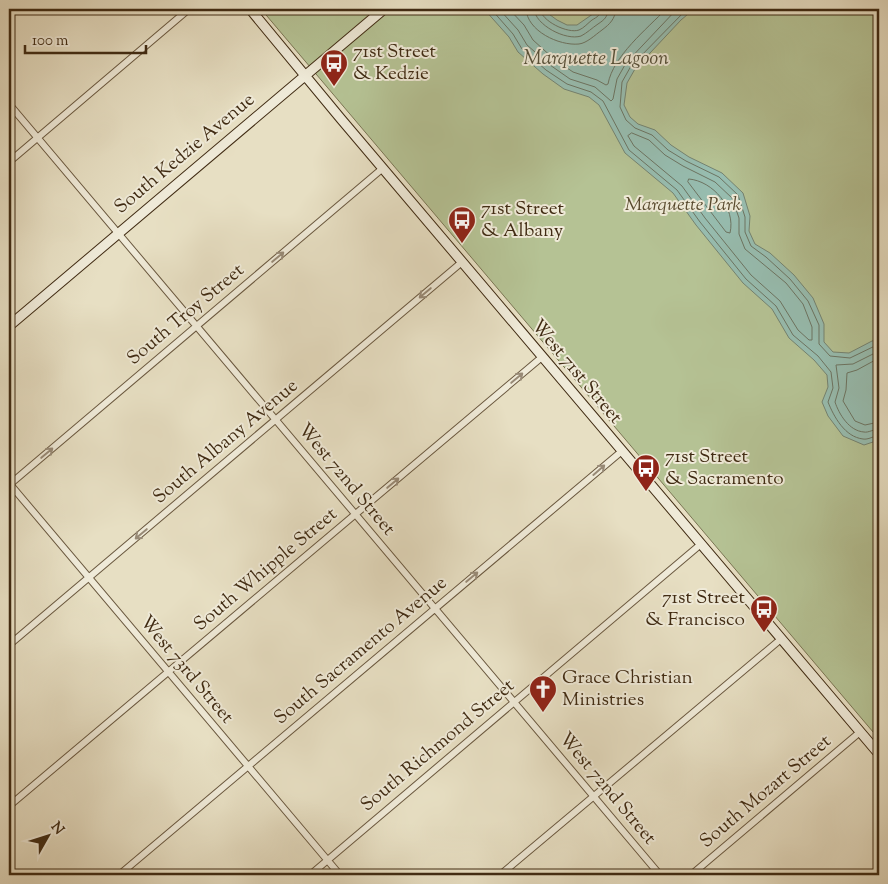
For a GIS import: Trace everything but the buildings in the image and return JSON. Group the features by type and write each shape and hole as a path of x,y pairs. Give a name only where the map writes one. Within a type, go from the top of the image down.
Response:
{"main road":[{"name":"West 71st Street","path":"250,9 879,754"},
{"name":"South Kedzie Avenue","path":"9,326 304,74 384,9"}],"street":[{"path":"9,162 189,9"},
{"name":"West 72nd Street","path":"9,104 660,875"},
{"name":"South Troy Street","path":"9,484 383,168"},
{"name":"South Albany Avenue","path":"9,646 462,262"},
{"name":"South Whipple Street","path":"9,806 542,357"},
{"name":"South Sacramento Avenue","path":"119,875 622,451"},
{"name":"West 73rd Street","path":"9,484 340,875"},
{"name":"South Richmond Street","path":"310,875 701,544"},
{"path":"500,875 781,639"},
{"name":"South Mozart Street","path":"691,875 860,732"}],"green space":[{"name":"Marquette Park","path":"261,9 879,9 879,739"}],"water":[{"name":"Marquette Lagoon","path":"484,9 542,9 567,25 577,25 600,9 694,9 681,20 635,69 627,83 624,105 630,117 638,124 655,130 671,145 689,157 722,173 743,193 750,216 749,231 755,244 770,253 794,275 813,298 824,324 824,342 833,352 849,353 879,339 879,440 864,445 843,436 828,416 822,402 828,387 827,375 814,360 789,338 772,309 743,283 673,193 625,153 599,105 589,97 564,89 543,74 518,52 509,37"}],"place":[{"name":"71st Street & Kedzie","path":"334,87"},
{"name":"71st Street & Albany","path":"462,244"},
{"name":"71st Street & Sacramento","path":"646,492"},
{"name":"71st Street & Francisco","path":"764,633"},
{"name":"Grace Christian Ministries","path":"543,713"}]}
